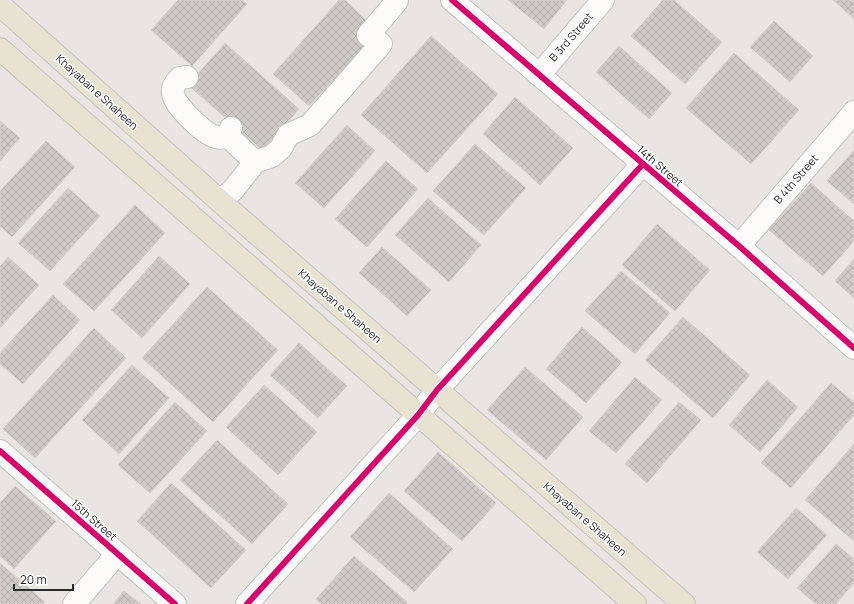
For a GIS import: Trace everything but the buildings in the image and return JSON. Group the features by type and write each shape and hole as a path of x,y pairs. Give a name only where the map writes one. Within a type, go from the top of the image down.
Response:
{"main road":[{"name":"Khayaban e Shaheen","path":"0,6 220,201 684,604"},
{"path":"0,49 635,604"}],"street":[{"path":"220,201 233,190 255,162 272,156 281,148 288,135 310,125 381,44 368,35 397,1 395,0"},
{"name":"14th Street","path":"452,0 739,246 854,348"},
{"name":"B 3rd Street","path":"539,75 603,0"},
{"path":"187,77 180,78 173,85 173,94 176,103 201,128 216,137 230,132 255,162"},
{"name":"B 4th Street","path":"739,246 854,112"},
{"path":"247,604 418,415 437,390 643,164"},
{"name":"15th Street","path":"0,451 175,604"},
{"path":"74,604 118,554"}],"cycle path":[{"path":"452,0 739,246 854,348"},
{"path":"247,604 418,415 437,390 643,164"},
{"path":"0,451 175,604"}]}
